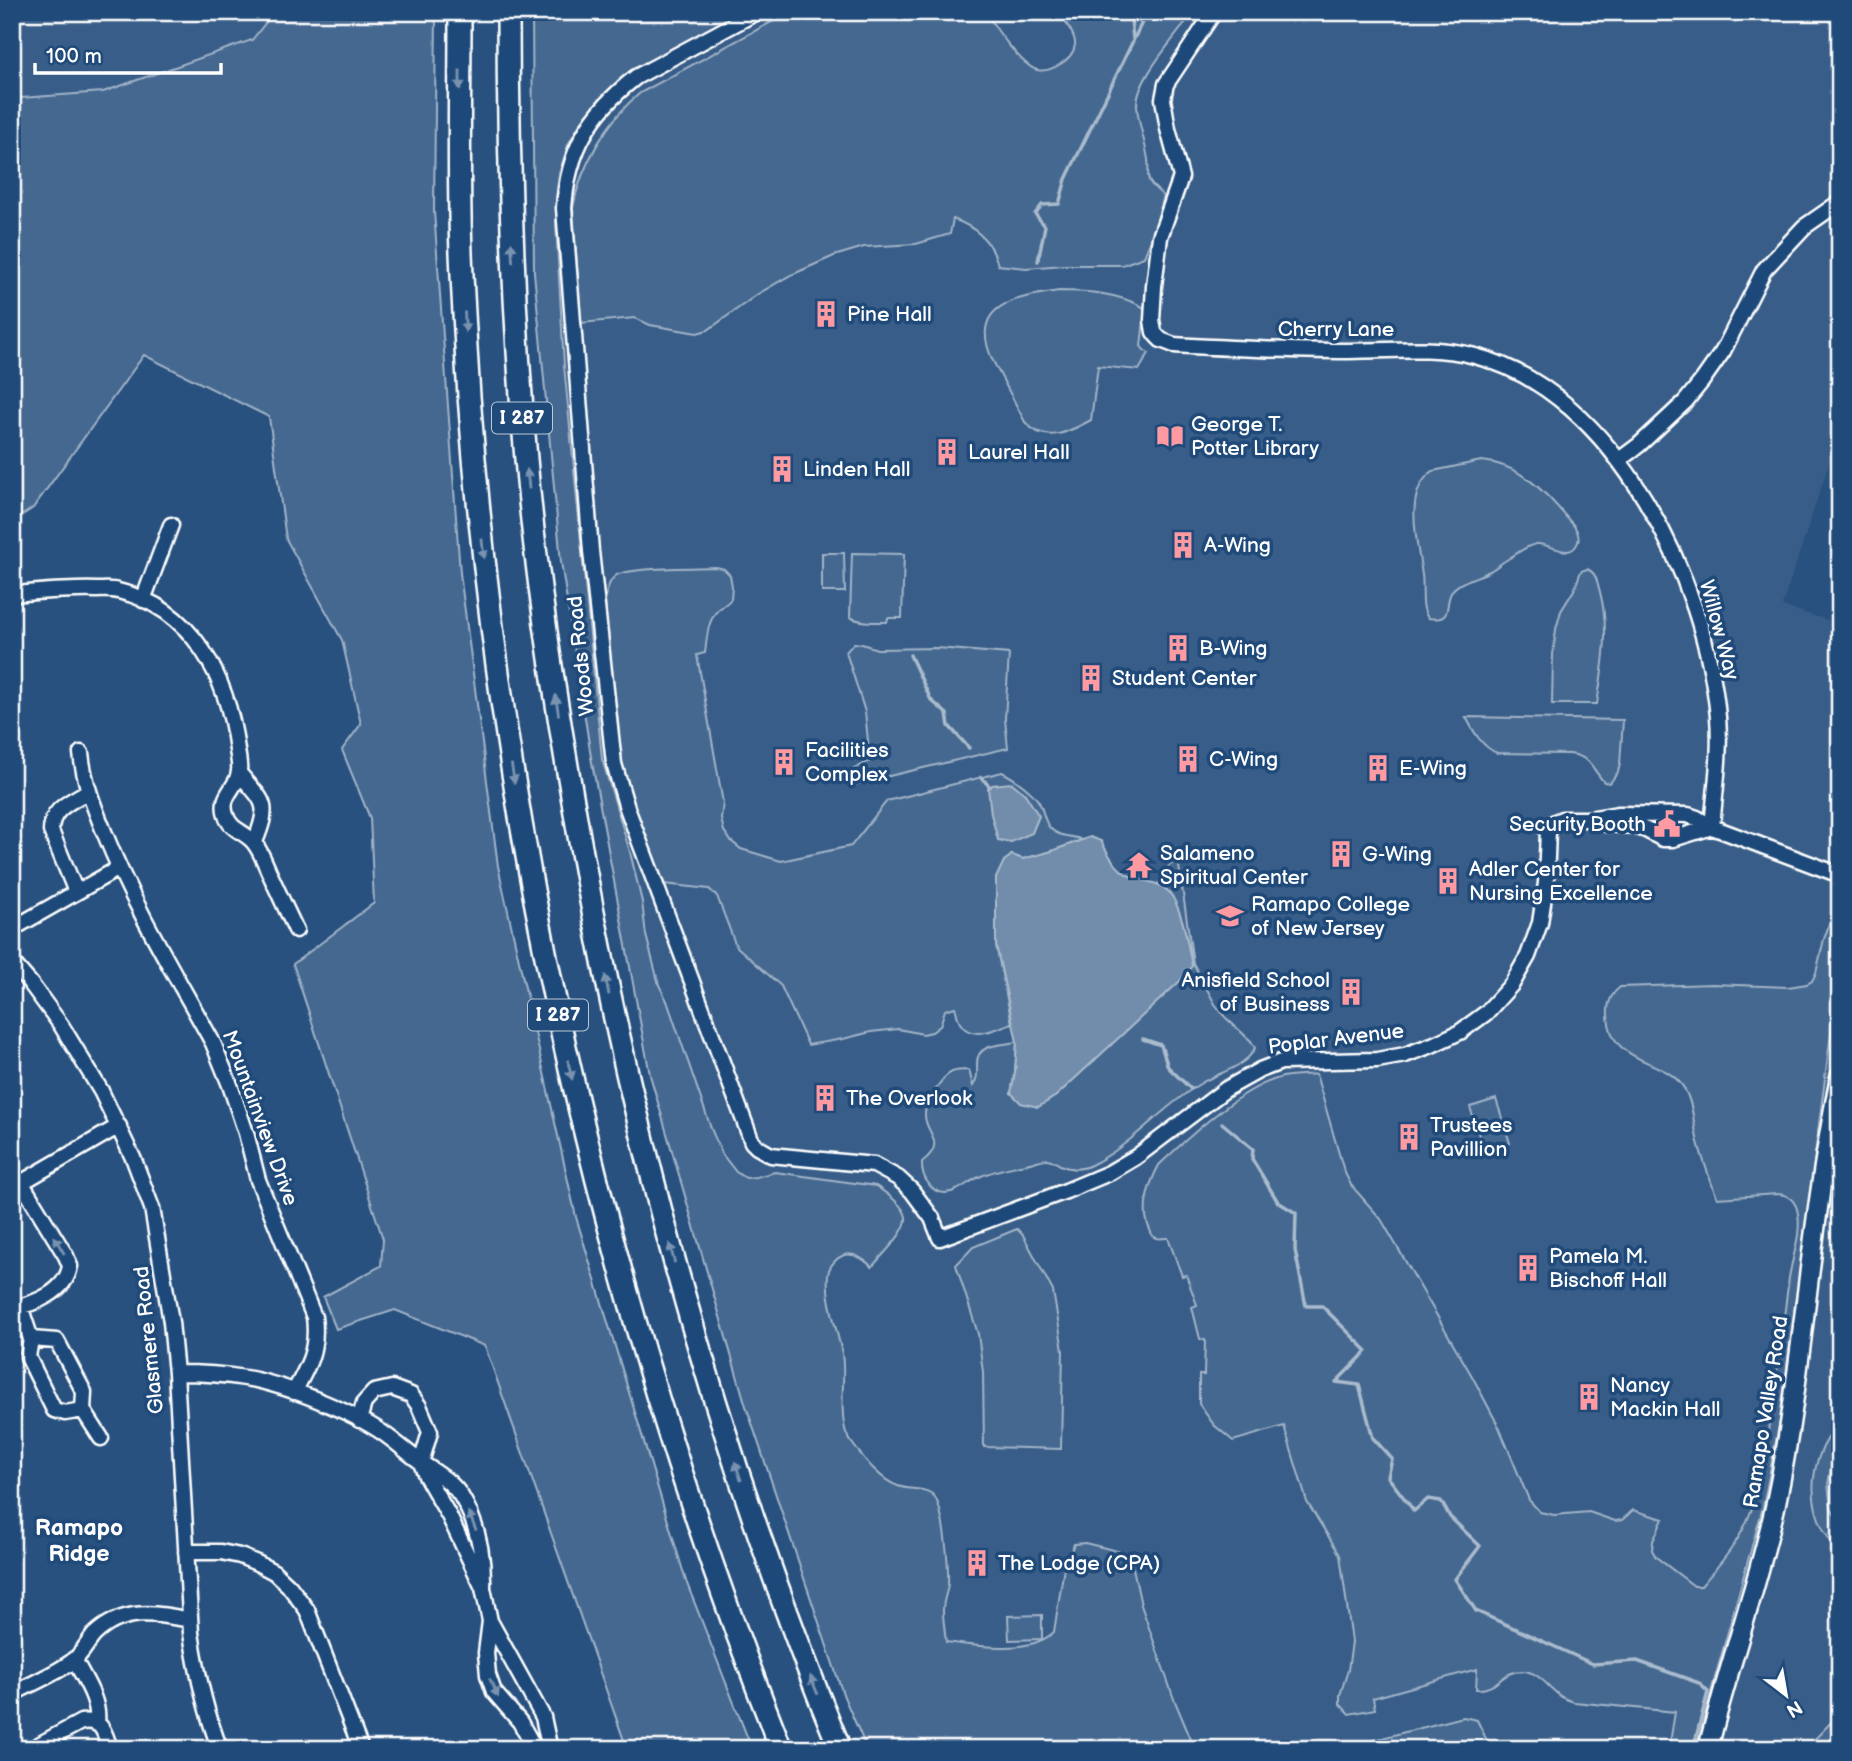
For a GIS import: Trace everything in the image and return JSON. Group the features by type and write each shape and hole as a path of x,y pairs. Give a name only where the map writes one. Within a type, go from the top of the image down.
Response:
{"highway":[{"name":"I 287","path":"460,12 461,254 471,420 498,677 532,886 578,1105 628,1297 697,1520 781,1749"},
{"name":"I 287","path":"508,12 511,234 526,462 550,660 591,905 641,1135 719,1415 763,1547 840,1749"}],"main road":[{"name":"Ramapo Valley Road","path":"1708,1749 1778,1492 1790,1430 1821,1186 1840,1077"}],"street":[{"name":"Woods Road","path":"757,12 656,65 618,91 601,108 578,145 565,187 564,229 577,390 614,764 627,808 752,1142 771,1155 874,1165 898,1178 912,1191 933,1218 940,1238"},
{"name":"Cherry Lane","path":"1214,12 1170,76 1164,90 1168,129 1181,177 1160,237 1154,286 1153,326 1154,332 1161,340 1174,345 1258,350 1421,350 1471,355 1505,365 1551,392 1619,460"},
{"path":"1619,460 1685,402 1702,381 1723,351 1764,270 1804,227 1840,202"},
{"name":"Willow Way","path":"1619,460 1637,486 1672,549 1687,585 1704,642 1719,730 1712,827"},
{"path":"143,600 171,525"},
{"path":"12,594 76,589 116,590 143,600 178,621 204,650 214,668 230,716 239,773 262,801 263,821 255,842"},
{"name":"Mountainview Drive","path":"81,753 88,791 118,868 223,1066 246,1133 258,1180 314,1317 315,1348 295,1392"},
{"path":"239,773 227,795 225,813 235,829 255,842 296,930"},
{"path":"76,892 51,831 51,823 59,809 88,791"},
{"name":"Poplar Avenue","path":"940,1238 1109,1173 1136,1157 1226,1089 1260,1070 1281,1062 1377,1059 1405,1055 1460,1031 1486,1013 1512,984 1528,956 1540,923 1546,883 1548,830 1562,819 1587,819 1606,815 1688,815 1712,827 1840,875"},
{"path":"1587,819 1634,826 1663,839 1673,839 1712,827"},
{"path":"12,929 118,868"},
{"name":"Glasmere Road","path":"12,962 61,1025 101,1091 119,1126 152,1208 171,1322 176,1373 190,1620 196,1668 220,1749"},
{"path":"83,1410 65,1413 54,1410 28,1357 30,1339 16,1307 31,1304 64,1283 70,1266 66,1256 17,1185 119,1126"},
{"path":"30,1339 57,1341 84,1392 83,1410 101,1438"},
{"path":"176,1373 247,1378 295,1392 382,1432 421,1463 450,1516 483,1588 490,1621 542,1717 548,1749"},
{"path":"359,1420 363,1404 374,1392 392,1388 411,1395 430,1432 421,1463"},
{"path":"186,1552 221,1552 240,1556 274,1572 289,1586 307,1610 361,1749"},
{"path":"12,1694 74,1659 97,1633 124,1617 156,1613 190,1620"},
{"path":"490,1621 486,1653 488,1675 494,1692 520,1722 535,1749"},
{"path":"74,1659 96,1703 97,1723"},
{"path":"31,1749 81,1722 89,1721 103,1728 110,1749"}],"shaded area":[{"path":"12,12 274,12 252,40 102,92 21,98 12,93"},
{"path":"274,12 436,12 434,211 460,573 498,866 576,1217 686,1581 752,1749 627,1749 485,1346 395,1310 336,1329 323,1297 381,1266 383,1239 293,964 374,903 370,818 342,750 361,724 342,640 286,539 269,417 144,355 33,508 12,522 12,93 21,98 103,92 252,40"},
{"name":"Ramapo College of New Jersey","path":"532,12 1840,12 1840,430 1782,606 1840,624 1840,1749 867,1749 844,1697 745,1403 650,1075 591,757 561,562 534,272"},
{"path":"532,12 741,12 629,74 594,106 568,145 559,174 556,199 564,365 602,759 630,852 659,985 712,1131 722,1154 736,1172 746,1178 775,1172 876,1186 905,1213 903,1229 872,1267 856,1256 841,1256 829,1270 828,1289 842,1354 843,1410 848,1436 880,1475 903,1487 929,1492 939,1507 948,1565 943,1610 946,1642 1002,1647 1031,1644 1044,1639 1054,1632 1064,1567 1074,1544 1085,1543 1130,1554 1141,1605 1174,1699 1195,1749 867,1749 844,1697 745,1403 650,1075 591,757 561,562 534,272"},
{"path":"790,12 987,12 1016,54 1031,67 1042,70 1066,60 1075,45 1072,32 1057,12 1190,12 1148,74 1138,96 1137,106 1149,180 1164,196 1144,257 1122,265 1026,268 998,265 992,249 982,236 953,219 950,234 916,244 864,247 834,256 789,276 758,294 708,330 697,333 650,325 635,318 581,323 573,208 582,176 607,130 640,93"},
{"path":"1059,291 1102,294 1143,307 1145,312 1141,346 1149,353 1139,370 1098,366 1091,420 1066,432 1049,435 1033,429 1025,422 992,359 986,341 986,326 992,315 1013,301"},
{"path":"1481,461 1507,467 1540,489 1575,527 1579,535 1578,542 1575,548 1565,551 1541,544 1528,546 1492,570 1459,584 1449,596 1445,615 1436,619 1428,618 1423,603 1414,519 1418,492 1423,480 1433,471"},
{"path":"822,553 844,553 845,592 822,592"},
{"path":"852,553 904,554 902,618 873,622 850,617"},
{"path":"647,569 724,569 730,575 731,599 714,615 708,631 705,653 697,655 723,803 721,819 724,831 741,849 781,861 851,846 887,801 1002,772 1034,795 1051,829 1058,834 1082,840 1023,859 1011,855 996,945 1012,1023 991,1031 971,1032 960,1023 955,1007 945,1010 940,1026 932,1032 923,1034 898,1029 808,1045 781,986 736,946 717,896 709,889 664,884 634,805 621,756 612,690 606,595 613,578 622,573"},
{"path":"1587,569 1595,575 1605,620 1597,704 1552,704 1556,629 1561,611 1574,590 1581,571"},
{"path":"854,643 877,649 937,648 1009,654 1005,719 1008,748 851,785 848,772 870,761 865,712 846,652"},
{"path":"1466,717 1623,720 1618,772 1610,783 1604,782 1583,758 1570,754 1497,753 1482,743"},
{"path":"1012,783 1025,794 1039,816 1032,833 1011,842 998,840 988,788 992,785"},
{"path":"1090,837 1101,841 1123,872 1160,885 1169,892 1181,917 1192,966 1180,981 1056,1096 1038,1107 1021,1103 1011,1093 1017,1042 996,945 996,878 1004,861 1012,855 1023,859"},
{"path":"1178,859 1193,963 1215,1004 1251,1041 1255,1048 1251,1055 1188,1091 1121,1147 1087,1167 1068,1168 1046,1159 990,1173 949,1193 935,1190 925,1178 922,1167 922,1162 934,1148 925,1113 935,1090 948,1074 969,1070 973,1086 981,1052 991,1046 1017,1042 1011,1093 1038,1107 1056,1096 1192,966 1178,910 1173,900 1158,884 1169,866"},
{"path":"1840,902 1840,965 1780,1420 1763,1507 1695,1749 1669,1749 1675,1712 1574,1702 1561,1696 1538,1676 1522,1671 1509,1674 1489,1687 1476,1689 1477,1669 1373,1698 1375,1709 1349,1714 1340,1704 1352,1642 1340,1555 1307,1502 1284,1426 1233,1441 1214,1425 1199,1404 1199,1375 1204,1375 1205,1340 1200,1339 1192,1307 1197,1305 1186,1275 1182,1276 1168,1238 1153,1236 1147,1222 1147,1197 1159,1165 1217,1114 1250,1091 1283,1077 1316,1074 1344,1171 1351,1185 1381,1219 1472,1376 1499,1427 1529,1500 1540,1512 1554,1515 1589,1512 1615,1521 1622,1520 1633,1510 1663,1519 1652,1550 1656,1557 1694,1586 1701,1586 1736,1541 1747,1522 1755,1498 1771,1413 1799,1217 1790,1198 1778,1194 1717,1198 1700,1149 1692,1109 1685,1090 1677,1079 1629,1053 1618,1044 1611,1032 1608,1007 1612,996 1620,987 1713,984 1788,987 1807,984 1816,973 1824,939 1836,905"},
{"path":"1496,1099 1510,1143 1484,1151 1470,1107"},
{"path":"1017,1229 1023,1235 1053,1291 1063,1350 1061,1449 984,1447 983,1372 978,1334 956,1265 973,1247"},
{"path":"1840,1423 1840,1448 1832,1464 1828,1484 1831,1507 1840,1526 1840,1552 1828,1538 1820,1522 1813,1488 1820,1453 1828,1437"},
{"path":"1042,1615 1042,1639 1009,1640 1008,1616"},
{"path":"1840,1713 1840,1749 1807,1749 1809,1745"},
{"path":"1463,1717 1477,1720 1491,1749 1356,1749 1355,1745"}],"waterway":[{"path":"1133,12 1133,39"},
{"path":"1038,261 1045,226 1035,214 1042,205 1059,204 1066,179 1147,12"},
{"path":"910,655 931,700 947,714 949,726 969,748"},
{"path":"981,777 990,787"},
{"path":"1143,1039 1161,1045 1168,1067 1191,1089"},
{"path":"1222,1123 1253,1149 1252,1159 1278,1202 1296,1213 1295,1250 1306,1306 1322,1306 1367,1351 1336,1382 1359,1385 1373,1438 1392,1459 1388,1477 1414,1511 1428,1499 1441,1501 1450,1517 1480,1546 1455,1579 1476,1611 1593,1664 1637,1661 1699,1683 1708,1692 1693,1749"}],"place":[{"name":"Pine Hall","path":"826,314"},
{"name":"George T. Potter Library","path":"1170,436"},
{"name":"Laurel Hall","path":"947,452"},
{"name":"Linden Hall","path":"782,469"},
{"name":"A-Wing","path":"1183,545"},
{"name":"B-Wing","path":"1178,648"},
{"name":"Student Center","path":"1091,678"},
{"name":"C-Wing","path":"1188,759"},
{"name":"Facilities Complex","path":"784,762"},
{"name":"E-Wing","path":"1378,768"},
{"name":"Security Booth","path":"1667,824"},
{"name":"G-Wing","path":"1341,854"},
{"name":"Salameno Spiritual Center","path":"1139,865"},
{"name":"Adler Center for Nursing Excellence","path":"1448,881"},
{"name":"Ramapo College of New Jersey","path":"1230,916"},
{"name":"Anisfield School of Business","path":"1351,992"},
{"name":"The Overlook","path":"825,1098"},
{"name":"Trustees Pavillion","path":"1409,1137"},
{"name":"Pamela M. Bischoff Hall","path":"1528,1268"},
{"name":"Nancy Mackin Hall","path":"1589,1397"},
{"name":"The Lodge (CPA)","path":"977,1563"}],"district":[{"name":"Ramapo Ridge","path":"79,1541"}]}
